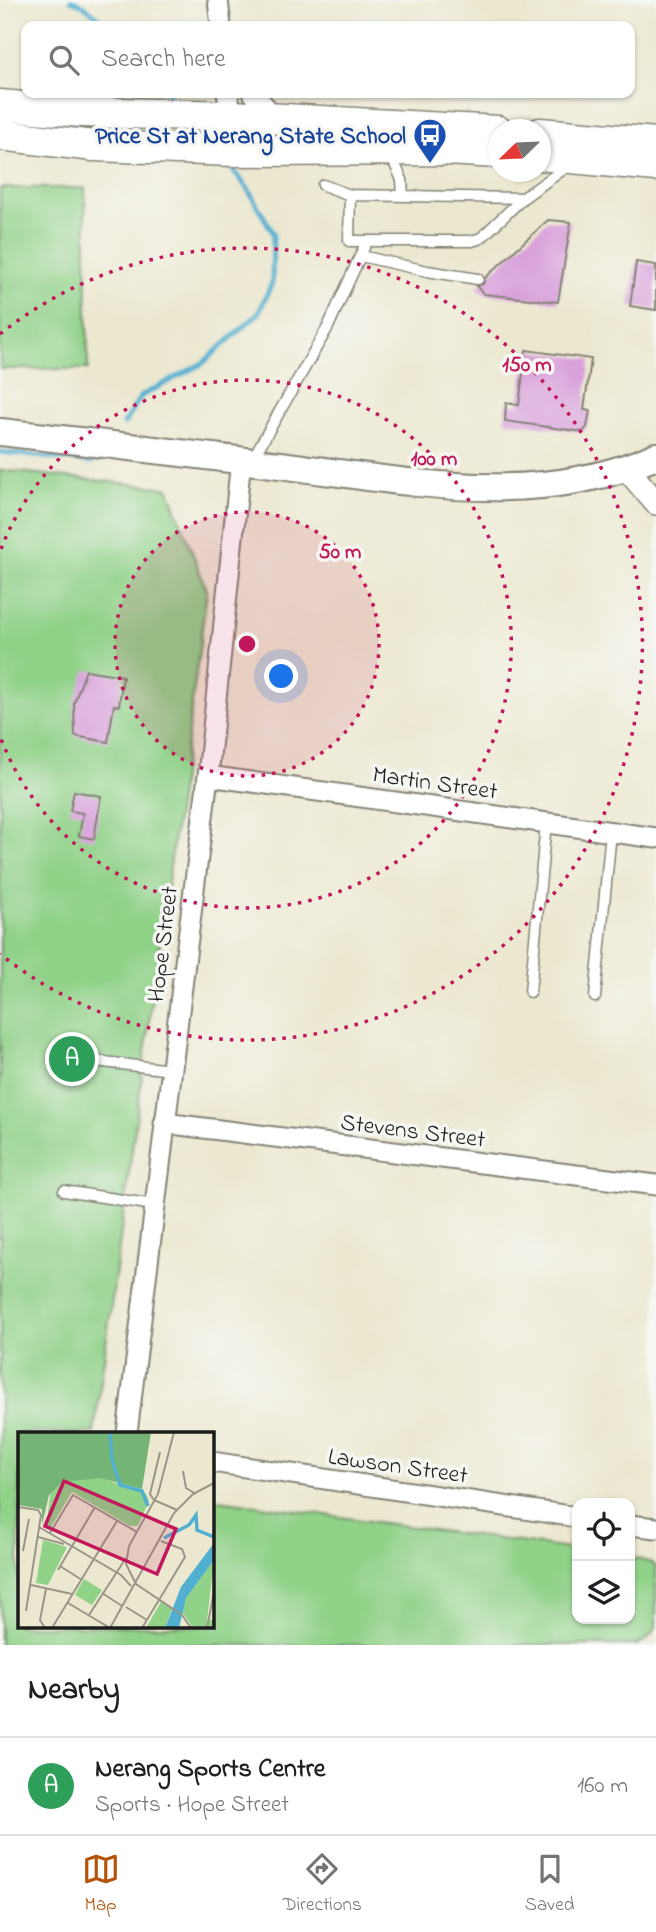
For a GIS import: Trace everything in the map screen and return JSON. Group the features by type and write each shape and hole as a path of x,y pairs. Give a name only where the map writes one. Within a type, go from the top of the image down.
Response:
{"main road":[{"path":"230,104 243,130 253,135 333,150"},
{"path":"0,105 81,112 230,104 284,118 488,130"},
{"path":"551,134 656,143"},
{"path":"0,135 188,155 333,150 488,153"},
{"path":"551,156 656,166"},
{"path":"0,432 462,488 555,485 647,464"}],"street":[{"path":"257,98 269,111 284,118"},
{"name":"Hope Street","path":"127,1432 246,461"},
{"path":"647,464 656,503"},
{"name":"Martin Street","path":"208,776 656,838"},
{"name":"Stevens Street","path":"164,1123 656,1185"},
{"name":"Lawson Street","path":"214,1462 572,1516"},
{"path":"635,1526 656,1528"}],"lane":[{"path":"388,150 400,174 403,196"},
{"path":"350,195 349,241 477,241 523,198 551,177 584,158"},
{"path":"323,185 350,195 523,198"},
{"path":"246,461 328,327 367,241"},
{"path":"361,256 478,279"},
{"path":"530,992 546,823"},
{"path":"595,997 611,832"},
{"path":"87,1060 171,1070"},
{"path":"64,1191 155,1205"}],"green space":[{"path":"0,188 85,188 88,369 0,369"},
{"path":"0,470 168,488 207,591 94,1432 18,1432 18,1628 214,1628 214,1499 572,1549 572,1624 635,1624 635,1558 652,1563 656,1567 656,1628 647,1640 636,1645 0,1645"}],"building":[{"path":"548,220 571,222 558,302 484,294 476,286 483,284 485,278"},
{"path":"636,262 656,265 656,310 630,306"},
{"path":"526,350 591,359 584,410 590,411 587,427 583,432 505,421 506,403 519,405"},
{"path":"86,670 123,676 119,706 114,705 108,742 75,736 74,703"},
{"path":"74,791 101,796 94,839 79,836 83,813 70,811"}],"waterway":[{"path":"71,0 83,5 103,21"},
{"path":"124,424 141,396 203,363 258,314 272,283 273,233 248,189 230,166"},
{"path":"0,452 89,462 102,459"}],"place":[{"name":"Price St at Nerang State School","path":"430,165"},
{"name":"Nerang Sports Centre","path":"72,1059"}]}
